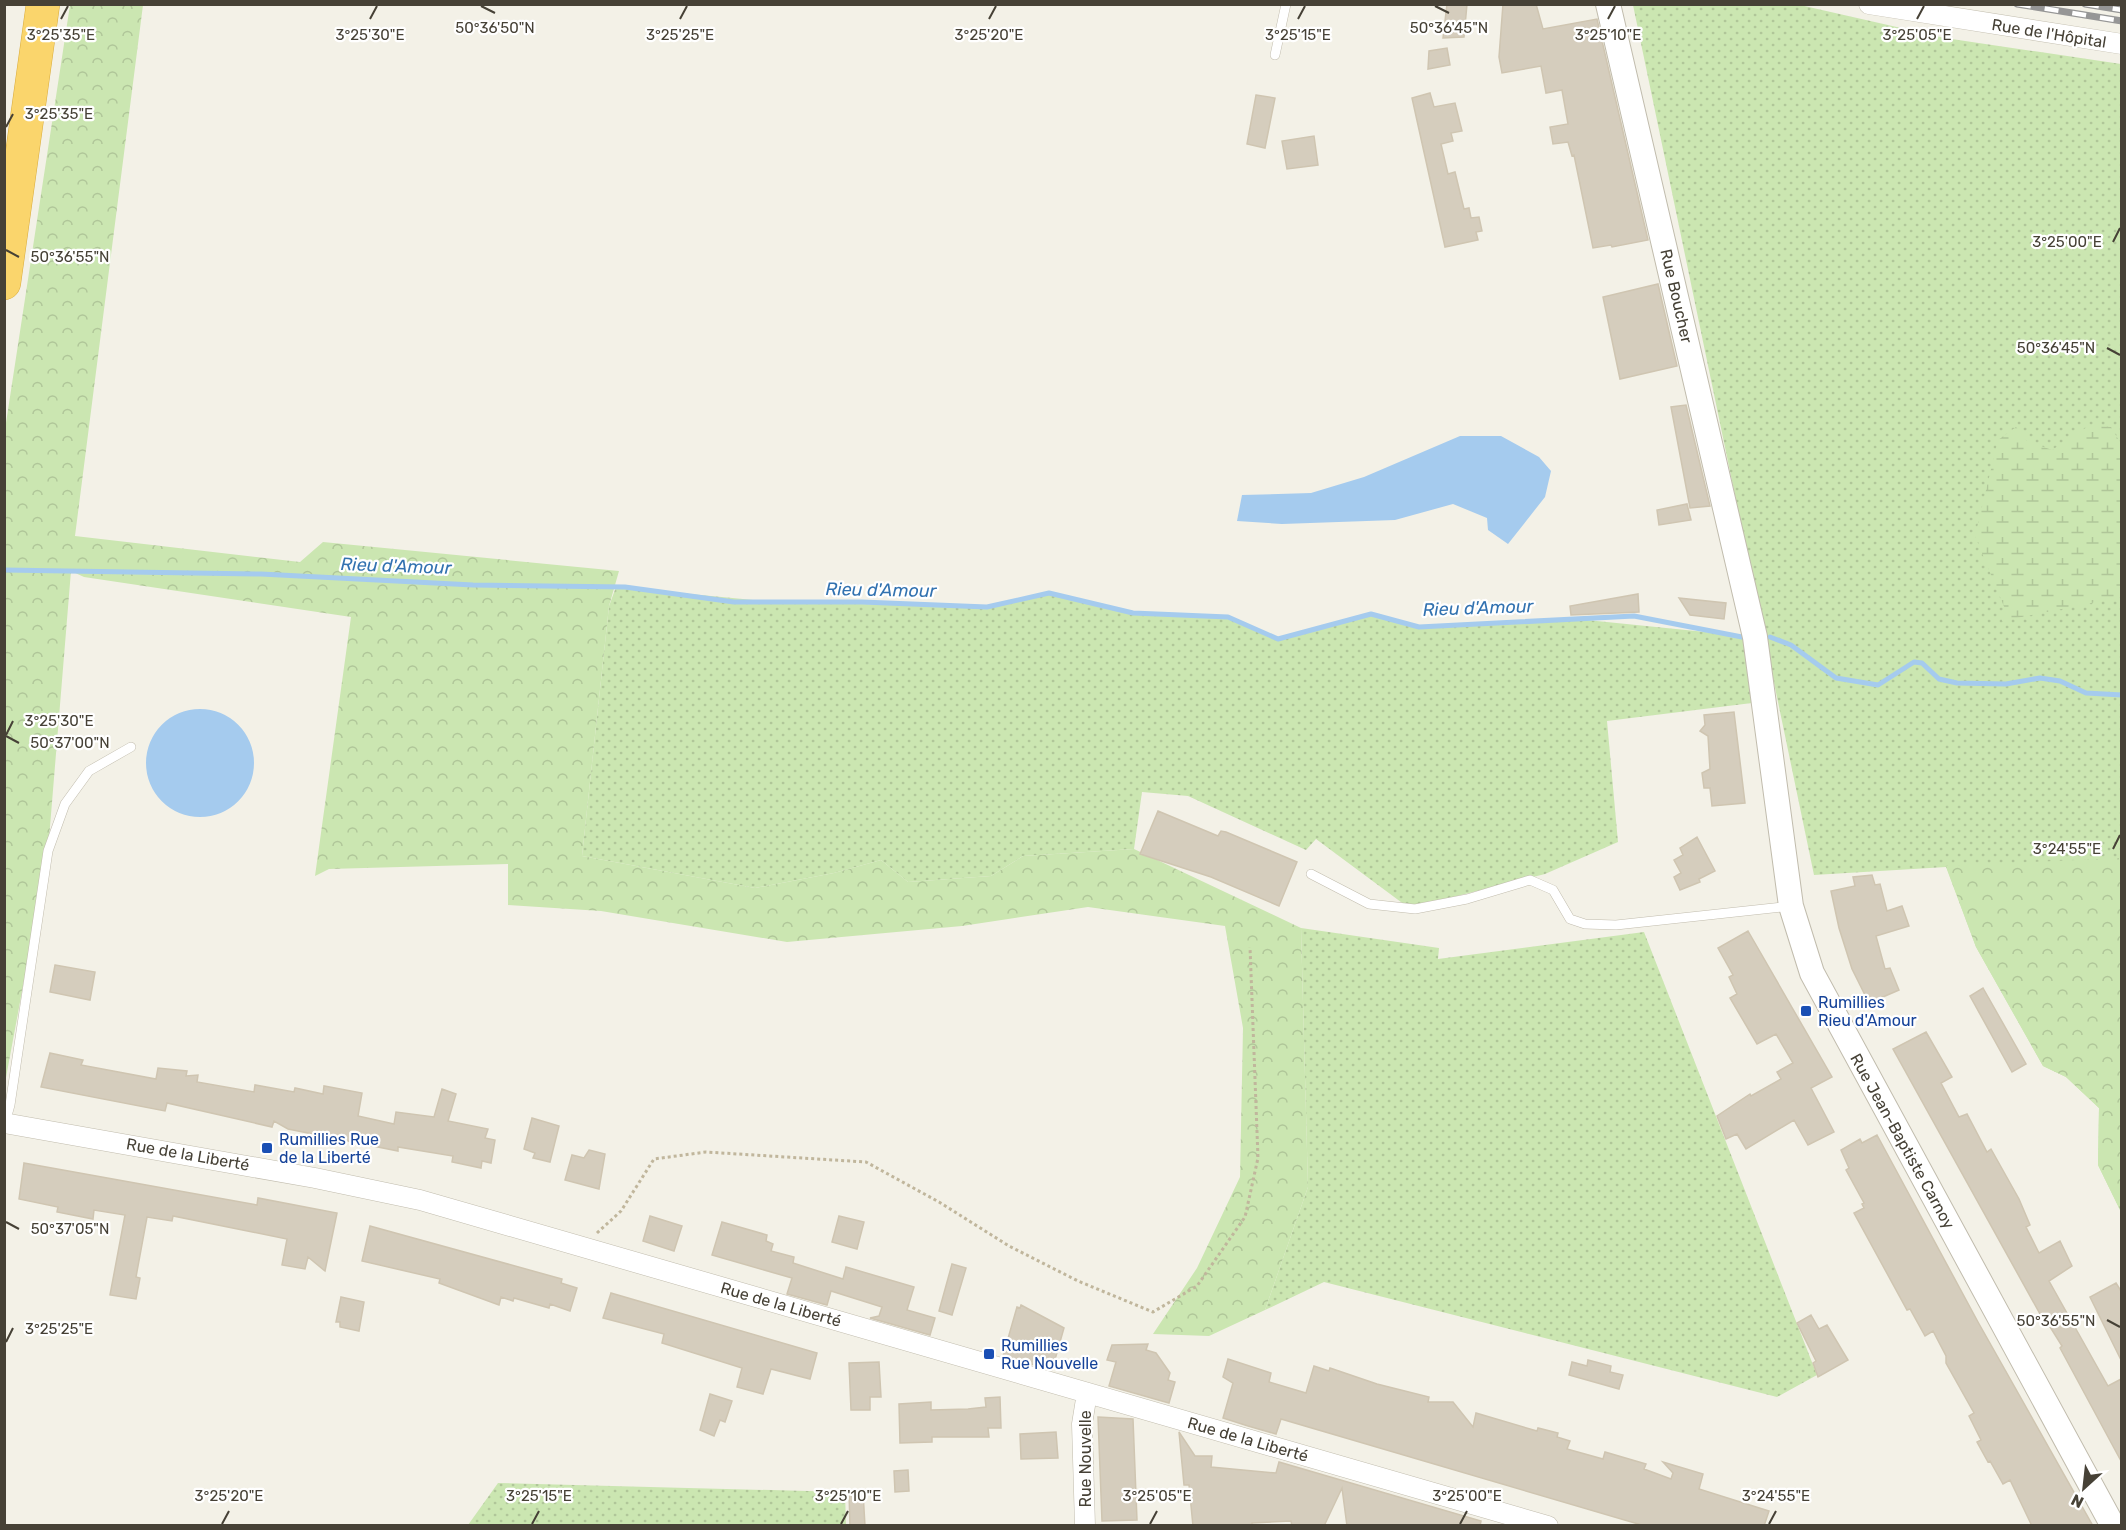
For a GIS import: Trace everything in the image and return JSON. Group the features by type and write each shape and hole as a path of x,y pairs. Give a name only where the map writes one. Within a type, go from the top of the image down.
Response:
{"highway":[{"path":"4,283 43,4"}],"street":[{"name":"Rue Boucher","path":"1608,4 1745,588"},
{"name":"Rue de l'Hôpital","path":"1869,4 2121,44"},
{"name":"Rue Jean-Baptiste Carnoy","path":"1745,588 1763,682 1791,906 1812,973 2113,1526"},
{"name":"Rue de la Liberté","path":"4,1123 352,1185 455,1209 1548,1526"},
{"name":"Rue Nouvelle","path":"1085,1526 1082,1424 1087,1393"}],"lane":[{"path":"1275,55 1286,4"},
{"path":"4,1123 10,1105 48,851 65,804 89,771 131,747"},
{"path":"1311,874 1369,904 1416,909 1467,899 1530,880 1553,890 1570,919 1585,924 1616,925 1791,906"}],"path":[{"path":"591,1249 595,1236 621,1211 654,1159 706,1152 866,1162 939,1202 1009,1246 1078,1281 1153,1312 1197,1286 1245,1217 1258,1158 1250,948"}],"green space":[{"path":"70,5 143,5 75,536 300,562 323,542 619,571 609,606 582,856 755,888 834,873 881,860 908,882 991,876 1023,856 1134,849 1301,928 1308,1187 1265,1310 1209,1336 1153,1334 1197,1268 1240,1177 1243,1028 1225,926 1088,907 962,926 787,942 601,911 508,905 508,864 329,869 315,876 351,617 84,577 71,571 48,851 5,1083 4,436"},
{"path":"1633,5 1800,5 1945,38 2121,64 2121,1212 2098,1165 2099,1108 2066,1077 2043,1066 1976,947 1946,867 1814,875"},
{"path":"2090,425 2111,427 2121,444 2121,597 2002,621 2005,609 1975,536 1998,440 2016,427 2027,441 2052,450"},
{"path":"616,587 775,602 987,607 1049,593 1141,613 1228,617 1278,639 1371,614 1419,627 1577,619 1755,637 1760,702 1607,721 1618,842 1545,874 1409,908 1316,839 1306,850 1188,796 1142,792 1134,849 1023,856 991,876 908,882 881,860 834,873 755,888 582,856 609,606"},
{"path":"2122,858 2121,1212 2098,1165 2099,1108 2066,1077 2043,1066 1976,947 1946,866"},
{"path":"1301,928 1439,948 1438,959 1644,932 1817,1375 1777,1397 1324,1282 1265,1310 1308,1187"},
{"path":"498,1483 845,1492 846,1525 468,1525"}],"water":[{"path":"1460,436 1501,436 1539,457 1551,471 1545,497 1508,544 1488,530 1487,518 1453,504 1395,520 1282,524 1237,521 1242,495 1311,493 1364,477"},
{"path":"200,709 210,710 230,718 238,725 245,733 253,753 253,773 245,793 238,801 230,808 210,816 200,817 190,816 170,808 162,801 155,793 147,773 146,763 147,753 155,733 162,725 170,718 190,710"}],"building":[{"path":"1447,4 1467,4 1464,37 1443,38"},
{"path":"1503,4 1536,4 1543,29 1597,19 1648,240 1593,248 1574,155 1572,156 1568,142 1553,144 1550,127 1568,124 1562,90 1546,93 1541,66 1502,73 1499,57"},
{"path":"1447,48 1450,65 1428,69 1429,51"},
{"path":"1430,93 1434,107 1455,103 1462,131 1451,133 1453,141 1441,144 1448,174 1455,172 1464,209 1469,208 1471,218 1479,217 1482,231 1476,232 1478,240 1445,247 1412,98"},
{"path":"1256,95 1275,98 1265,148 1247,144"},
{"path":"1314,136 1318,165 1287,169 1282,141"},
{"path":"1658,284 1677,366 1620,379 1603,297"},
{"path":"1686,405 1710,506 1690,508 1671,407"},
{"path":"1687,504 1691,520 1659,525 1657,510"},
{"path":"1638,594 1639,612 1571,615 1570,606"},
{"path":"1679,598 1726,603 1724,619 1690,615"},
{"path":"1734,712 1745,803 1712,806 1710,788 1704,788 1702,773 1710,769 1708,736 1700,731 1705,725 1704,715"},
{"path":"1158,811 1218,836 1221,831 1226,832 1297,862 1279,906 1211,877 1140,854"},
{"path":"1697,837 1715,871 1699,879 1700,882 1680,890 1674,877 1681,873 1674,860 1683,855 1680,848"},
{"path":"1872,875 1875,885 1880,884 1887,911 1902,906 1909,926 1876,936 1885,969 1890,968 1899,990 1869,1003 1852,969 1839,928 1831,891 1855,886 1853,877"},
{"path":"1748,931 1832,1077 1811,1088 1834,1132 1808,1145 1794,1120 1746,1149 1737,1134 1726,1139 1717,1116 1750,1094 1751,1096 1781,1079 1777,1072 1793,1063 1776,1034 1757,1044 1730,998 1737,994 1729,977 1733,975 1718,948"},
{"path":"55,965 95,972 90,1000 50,992"},
{"path":"1983,988 2026,1064 2012,1072 1970,996"},
{"path":"1926,1032 1952,1077 1941,1083 1959,1117 1967,1114 1987,1152 1991,1149 2019,1199 2030,1225 2026,1227 2039,1253 2060,1241 2072,1266 2049,1281 2108,1386 2121,1379 2121,1461 2060,1348 2062,1346 2047,1322 2045,1323 1893,1049"},
{"path":"50,1053 83,1060 81,1065 156,1079 158,1068 187,1071 186,1076 198,1075 197,1082 254,1092 255,1085 294,1092 295,1088 323,1094 324,1086 362,1093 358,1116 394,1124 396,1112 434,1117 442,1089 456,1094 448,1121 488,1129 485,1138 495,1140 491,1163 482,1161 481,1168 452,1162 453,1156 398,1147 398,1151 288,1129 274,1121 272,1127 167,1103 165,1111 41,1087"},
{"path":"532,1118 559,1126 550,1162 533,1158 535,1153 524,1149"},
{"path":"1877,1135 1978,1322 2093,1526 2032,1526 2010,1480 2003,1484 1990,1461 1988,1462 1977,1442 1981,1440 1969,1416 1974,1413 1946,1363 1946,1356 1933,1331 1925,1336 1910,1309 1907,1310 1854,1213 1864,1208 1862,1204 1864,1203 1846,1170 1849,1168 1841,1150 1860,1139 1862,1143"},
{"path":"589,1150 605,1154 599,1189 565,1180 572,1155 584,1158"},
{"path":"24,1163 257,1205 258,1198 337,1213 325,1271 308,1257 305,1269 282,1265 287,1239 173,1216 172,1221 147,1217 136,1277 140,1278 136,1299 110,1295 125,1215 94,1210 93,1219 57,1212 58,1207 19,1199"},
{"path":"650,1216 682,1226 674,1251 643,1241"},
{"path":"839,1216 864,1222 857,1249 832,1242"},
{"path":"722,1222 767,1235 766,1241 773,1244 771,1251 794,1257 793,1263 843,1279 846,1267 914,1287 907,1310 935,1318 930,1335 870,1318 879,1316 882,1307 831,1291 827,1305 787,1294 792,1278 712,1255"},
{"path":"370,1226 562,1279 561,1283 577,1288 570,1311 550,1304 549,1308 514,1298 513,1301 501,1297 499,1305 439,1283 440,1279 362,1261"},
{"path":"952,1264 966,1268 952,1315 939,1311"},
{"path":"2116,1283 2121,1291 2121,1360 2090,1297"},
{"path":"611,1293 817,1353 810,1379 771,1369 763,1394 737,1387 742,1368 662,1343 664,1334 603,1318"},
{"path":"341,1297 364,1302 359,1331 340,1327 340,1322 336,1322"},
{"path":"1021,1305 1064,1328 1052,1370 1003,1356 1017,1307 1020,1308"},
{"path":"1811,1315 1819,1329 1827,1325 1848,1360 1818,1377 1813,1363 1816,1361 1797,1323"},
{"path":"1148,1344 1146,1350 1156,1353 1170,1373 1168,1380 1175,1382 1169,1403 1109,1386 1116,1362 1107,1360 1112,1345"},
{"path":"1228,1359 1271,1373 1269,1382 1306,1393 1314,1366 1329,1371 1330,1368 1377,1384 1429,1397 1428,1402 1453,1402 1473,1427 1476,1413 1537,1431 1538,1428 1558,1433 1557,1437 1570,1441 1567,1449 1603,1459 1605,1452 1646,1464 1644,1469 1671,1479 1673,1473 1663,1462 1703,1474 1699,1489 1769,1511 1764,1526 1645,1526 1281,1419 1276,1434 1223,1418 1233,1383 1223,1377"},
{"path":"1588,1360 1611,1366 1610,1372 1623,1375 1619,1389 1569,1375 1572,1362 1587,1366"},
{"path":"879,1362 881,1397 870,1397 870,1410 851,1410 849,1363"},
{"path":"710,1394 732,1401 725,1422 720,1420 714,1436 700,1430"},
{"path":"1000,1397 1001,1428 988,1428 989,1437 932,1437 932,1442 900,1443 899,1404 931,1402 931,1410 968,1409 986,1407 985,1398"},
{"path":"1098,1417 1133,1419 1137,1520 1102,1521"},
{"path":"1056,1432 1058,1458 1021,1459 1020,1434"},
{"path":"1179,1432 1195,1456 1212,1456 1211,1467 1276,1473 1279,1462 1481,1521 1480,1526 1347,1526 1342,1488 1324,1526 1292,1526 1291,1521 1252,1523 1252,1526 1193,1526 1189,1485 1184,1485"},
{"path":"908,1470 909,1491 895,1492 894,1471"},
{"path":"863,1492 865,1526 850,1526 849,1493"}],"waterway":[{"name":"Rieu d'Amour","path":"4,570 261,574 473,585 625,587 734,602 862,602 987,607 1049,593 1133,613 1228,617 1278,639 1371,614 1419,627 1634,616 1742,637"},
{"name":"Rieu d'Amour","path":"1770,637 1791,645 1836,678 1878,685 1914,662 1922,663 1939,679 1957,683 2006,684 2040,678 2060,681 2086,693 2122,695"}],"railway":[{"path":"2017,4 2122,21"},
{"path":"2085,4 2122,10"}],"place":[{"name":"Rumillies Rieu d'Amour","path":"1806,1011"},
{"name":"Rumillies Rue de la Liberté","path":"267,1148"},
{"name":"Rumillies Rue Nouvelle","path":"989,1354"}]}
